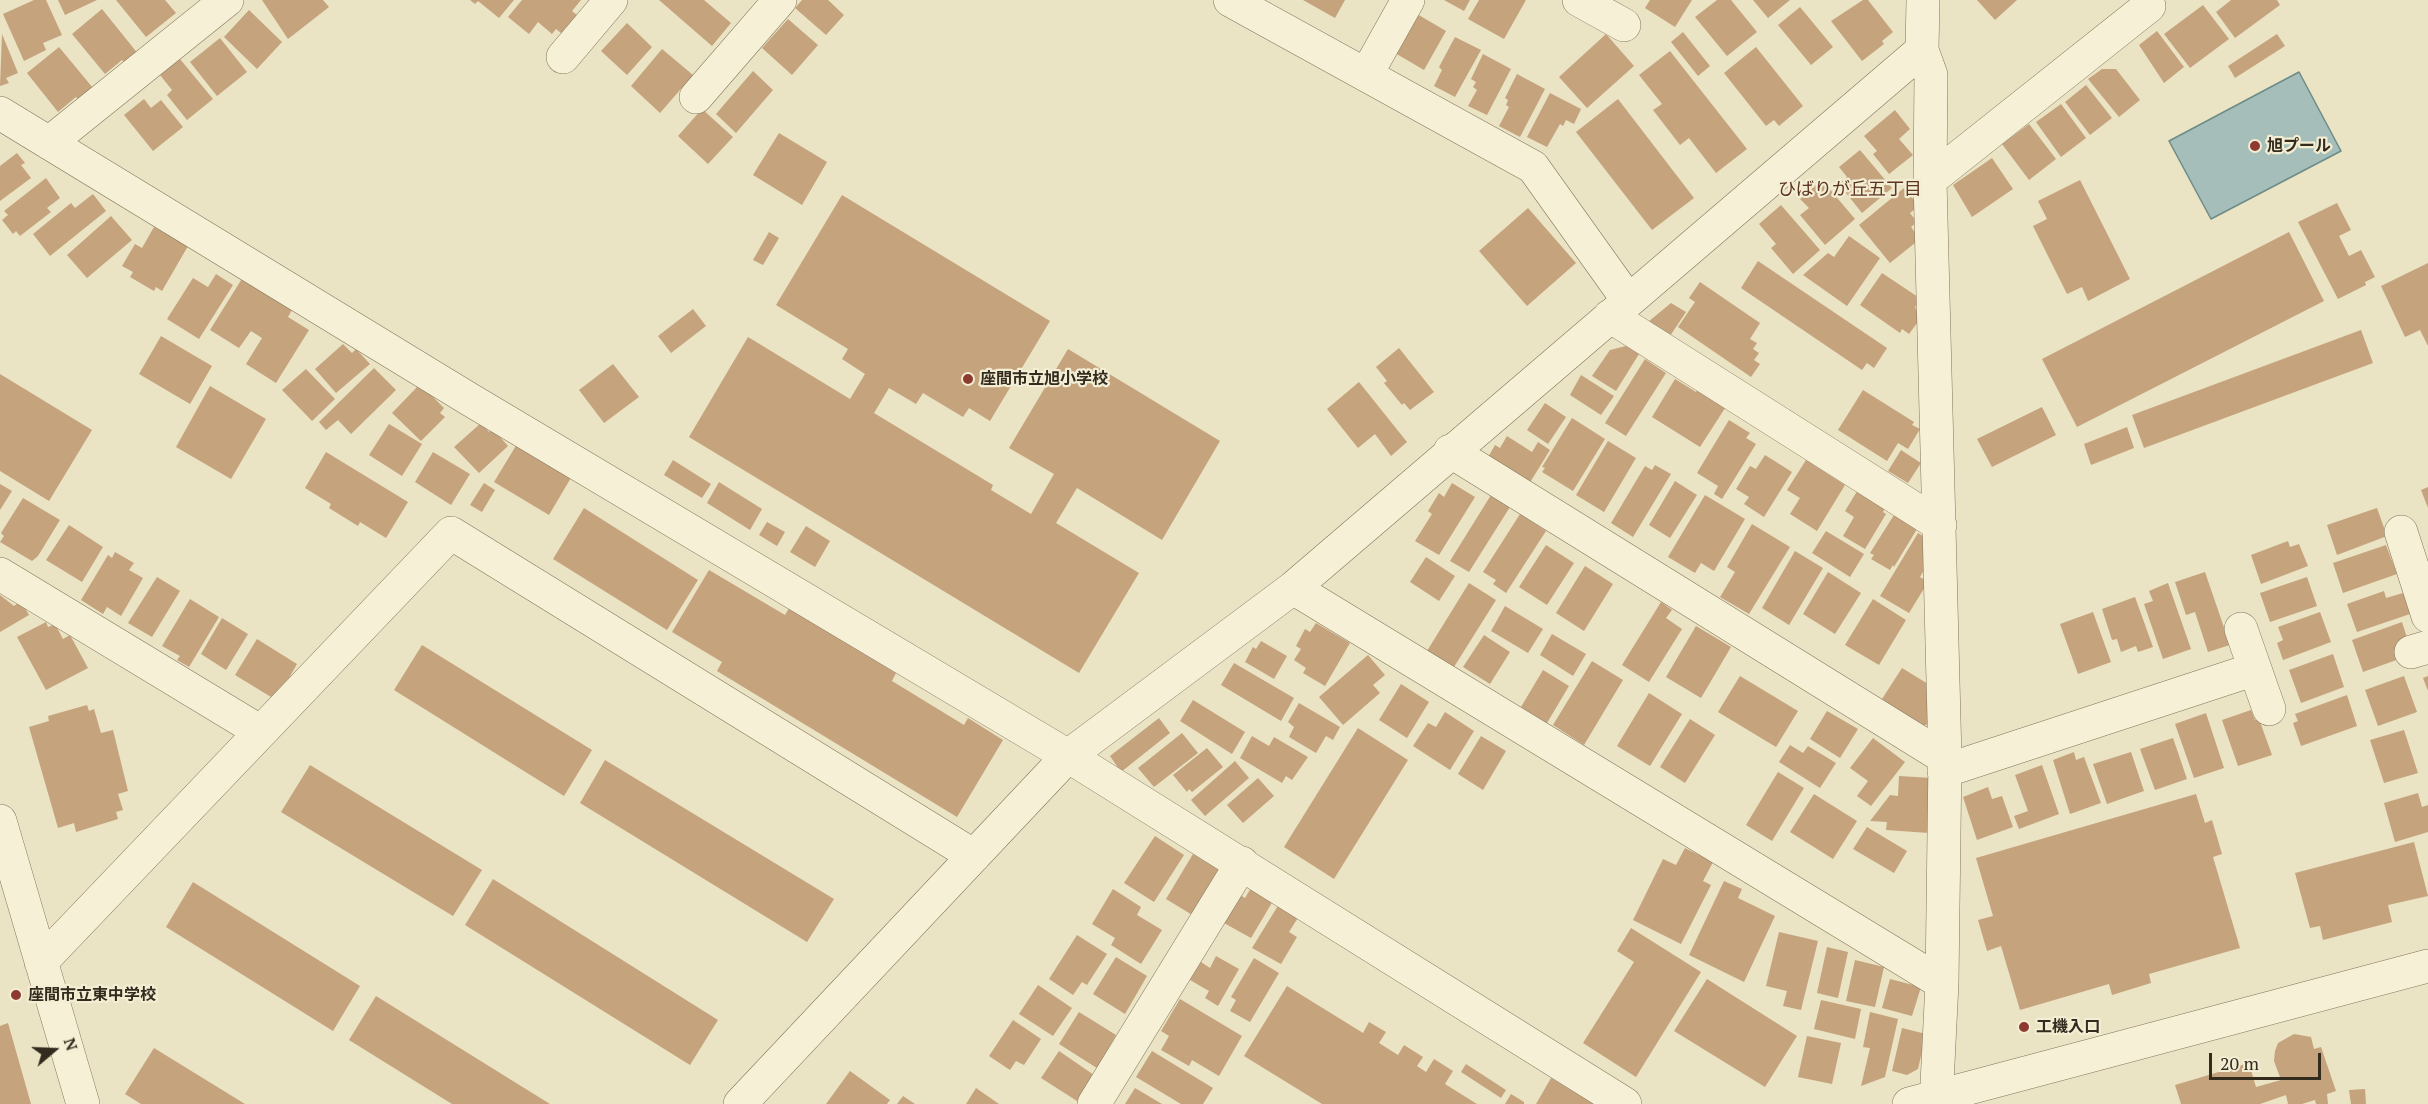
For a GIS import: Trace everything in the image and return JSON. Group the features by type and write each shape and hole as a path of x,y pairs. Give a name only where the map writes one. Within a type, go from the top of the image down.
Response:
{"street":[{"path":"49,143 227,0"},
{"path":"563,57 610,0"},
{"path":"696,97 780,0"},
{"path":"1230,0 1533,167 1619,308 1940,525"},
{"path":"1366,75 1408,0"},
{"path":"1579,0 1624,24"},
{"path":"1923,0 1922,50 1931,75 1930,180 1944,764 1942,983 1927,1101 2428,966"},
{"path":"1930,180 2149,6"},
{"path":"740,1104 1068,756 1293,588 1922,50"},
{"path":"0,113 469,399 1068,756 1625,1104"},
{"path":"1450,452 1944,764 2255,669"},
{"path":"2401,532 2420,565 2428,616"},
{"path":"41,962 452,533 974,856"},
{"path":"0,574 261,732"},
{"path":"1293,588 1942,983"},
{"path":"2241,629 2269,709"},
{"path":"0,821 83,1104"},
{"path":"1094,1104 1242,863"}],"water":[{"name":"旭プール","path":"2299,72 2341,151 2211,219 2169,141"}],"building":[{"path":"34,0 46,0 62,35 43,43 46,50 24,61 3,14"},
{"path":"58,0 97,0 65,15"},
{"path":"116,0 165,0 176,13 146,37"},
{"path":"262,0 323,0 329,7 288,39"},
{"path":"470,0 514,0 499,18 478,1 475,4"},
{"path":"522,0 581,0 572,11 577,15 561,33 556,29 552,34 538,22 529,34 508,17"},
{"path":"659,0 704,0 731,23 712,46"},
{"path":"802,0 828,0 844,15 826,35 795,8"},
{"path":"1303,0 1345,0 1335,18"},
{"path":"1444,0 1470,0 1464,11"},
{"path":"1479,0 1526,0 1504,39 1468,19"},
{"path":"1650,0 1692,0 1675,27 1645,8"},
{"path":"1717,0 1731,0 1757,32 1727,56 1695,17"},
{"path":"1753,0 1790,0 1768,18"},
{"path":"1863,0 1868,0 1893,32 1882,41 1884,44 1862,61 1831,21"},
{"path":"1977,0 2017,0 1995,20"},
{"path":"2231,0 2277,0 2280,5 2235,38 2216,12"},
{"path":"2203,5 2229,39 2190,68 2164,34"},
{"path":"1800,7 1833,47 1811,65 1778,25"},
{"path":"102,9 139,55 126,65 122,60 105,74 72,34"},
{"path":"249,10 282,42 257,69 224,37"},
{"path":"1417,14 1446,31 1424,70 1395,53"},
{"path":"788,19 818,45 792,75 762,48"},
{"path":"627,23 652,47 627,75 601,51"},
{"path":"2157,31 2184,67 2164,83 2139,45"},
{"path":"1683,32 1710,66 1698,76 1671,42"},
{"path":"2,34 18,73 6,78 9,83 0,86"},
{"path":"1606,34 1634,66 1587,108 1559,77"},
{"path":"2277,34 2285,46 2235,78 2228,66"},
{"path":"1455,37 1481,50 1455,97 1434,86 1442,70 1439,67"},
{"path":"220,38 247,72 217,96 190,62"},
{"path":"59,47 93,88 79,100 76,97 58,112 27,73"},
{"path":"1756,47 1803,106 1779,126 1774,120 1766,126 1724,73"},
{"path":"662,49 693,75 660,113 631,86"},
{"path":"1670,51 1747,149 1716,173 1689,138 1680,145 1653,110 1662,104 1639,75"},
{"path":"1483,54 1511,69 1487,115 1468,106 1477,90 1473,87 1476,82 1471,79"},
{"path":"180,59 213,99 187,120 167,95 172,90 160,75"},
{"path":"2102,69 2116,69 2140,100 2119,117 2088,79"},
{"path":"753,71 773,90 736,133 716,114"},
{"path":"1517,74 1545,89 1520,137 1499,126 1509,107 1506,105 1508,100 1505,98"},
{"path":"2086,85 2112,118 2090,135 2065,102"},
{"path":"1550,93 1581,109 1574,124 1566,120 1563,126 1560,124 1547,147 1527,137"},
{"path":"144,99 151,108 161,100 183,127 153,151 124,115"},
{"path":"1618,99 1694,198 1652,230 1576,132"},
{"path":"2061,104 2086,138 2061,157 2036,122"},
{"path":"702,109 733,137 708,164 678,136"},
{"path":"1895,110 1910,129 1899,139 1913,155 1889,174 1873,154 1877,151 1864,136"},
{"path":"2029,124 2056,159 2029,180 2002,144"},
{"path":"779,133 827,162 802,205 753,175"},
{"path":"1860,150 1892,188 1862,213 1839,184 1847,177 1839,167"},
{"path":"17,153 25,163 21,165 31,178 0,201 0,166"},
{"path":"1992,158 2013,189 1972,217 1953,185"},
{"path":"46,178 60,198 47,208 51,212 20,236 16,231 13,234 2,220 8,215 4,211"},
{"path":"1822,180 1855,219 1825,245 1800,215 1809,208 1800,199"},
{"path":"2080,180 2130,279 2088,301 2082,287 2067,294 2033,226 2047,219 2038,201"},
{"path":"1904,188 1919,206 1910,213 1917,222 1911,227 1920,239 1890,263 1859,225"},
{"path":"93,194 106,211 50,256 33,234 71,203 75,208"},
{"path":"842,195 1050,321 990,421 969,408 963,417 923,393 916,404 889,388 874,413 993,485 991,490 1031,514 1054,474 1009,448 1068,349 1220,441 1162,540 1077,488 1056,523 1139,573 1079,673 689,437 748,337 850,399 865,374 842,359 848,349 776,305"},
{"path":"2337,203 2351,230 2339,236 2349,256 2361,250 2375,277 2365,282 2366,285 2338,299 2298,222"},
{"path":"1781,205 1820,250 1793,274 1771,248 1776,244 1759,224"},
{"path":"1528,208 1576,263 1527,306 1479,251"},
{"path":"111,216 132,240 87,278 67,255"},
{"path":"154,227 188,246 162,291 156,287 154,291 130,277 133,272 122,266 135,244 142,248"},
{"path":"769,232 779,238 763,265 753,260"},
{"path":"2289,232 2324,301 2077,427 2042,359"},
{"path":"1849,236 1880,258 1847,306 1803,275 1828,253 1834,257"},
{"path":"1758,261 1887,348 1874,368 1867,363 1862,370 1741,288"},
{"path":"2428,263 2428,346 2420,330 2405,337 2381,286"},
{"path":"1882,273 1921,299 1915,307 1920,319 1909,334 1902,329 1900,333 1860,305"},
{"path":"216,274 233,285 199,339 167,319 193,278 208,287"},
{"path":"243,277 293,308 288,317 309,330 276,383 246,364 262,338 251,331 239,348 210,330"},
{"path":"1700,282 1760,323 1750,339 1757,343 1753,349 1759,353 1754,360 1760,364 1751,377 1678,327 1695,302 1689,298"},
{"path":"1671,303 1686,312 1670,336 1648,322"},
{"path":"693,309 706,326 671,353 658,336"},
{"path":"2361,330 2373,363 2144,448 2132,415"},
{"path":"161,336 212,366 190,404 139,374"},
{"path":"343,344 352,353 356,349 370,364 336,393 315,369"},
{"path":"1626,346 1639,354 1616,391 1592,376 1610,350"},
{"path":"1399,348 1434,392 1410,410 1404,403 1402,405 1384,383 1387,381 1376,367"},
{"path":"1645,359 1666,373 1626,436 1605,423"},
{"path":"613,364 639,397 604,423 579,390"},
{"path":"374,368 396,390 351,434 338,420 326,430 319,422"},
{"path":"306,369 335,399 312,421 282,390"},
{"path":"0,374 92,430 49,501 0,471"},
{"path":"1581,375 1614,396 1601,415 1570,395"},
{"path":"1675,379 1696,392 1699,388 1727,405 1700,447 1652,417"},
{"path":"1359,382 1407,442 1391,456 1375,434 1358,448 1327,409"},
{"path":"420,384 444,408 440,413 445,417 421,441 392,413"},
{"path":"210,386 266,419 231,479 176,447"},
{"path":"1863,390 1914,422 1912,425 1920,429 1908,449 1898,443 1887,461 1838,430"},
{"path":"1545,403 1566,417 1548,444 1527,430"},
{"path":"2042,407 2056,435 1992,467 1977,439"},
{"path":"1572,418 1605,439 1573,491 1542,472 1545,468 1542,467"},
{"path":"1729,420 1750,433 1746,438 1756,444 1722,499 1714,494 1718,486 1697,473"},
{"path":"481,423 489,432 493,429 508,446 479,473 454,447"},
{"path":"389,424 422,444 402,476 369,455"},
{"path":"2127,427 2134,448 2091,465 2084,444"},
{"path":"1507,436 1532,452 1538,442 1550,450 1529,484 1487,459 1495,445 1500,448"},
{"path":"1608,441 1636,458 1604,512 1576,495"},
{"path":"517,444 572,476 549,515 494,482"},
{"path":"1901,450 1921,463 1908,483 1888,471"},
{"path":"326,452 408,502 386,538 360,522 358,526 329,508 331,504 305,488"},
{"path":"433,452 470,474 451,505 415,482"},
{"path":"1765,455 1792,472 1764,517 1744,504 1749,497 1736,489 1750,466 1756,469"},
{"path":"673,460 711,484 702,498 664,475"},
{"path":"1806,460 1845,485 1817,531 1790,514 1800,498 1787,490"},
{"path":"1655,465 1671,474 1633,537 1611,523 1645,466 1652,470"},
{"path":"1675,481 1697,495 1670,538 1649,525"},
{"path":"719,482 762,509 750,530 707,503"},
{"path":"484,483 495,490 482,512 470,505"},
{"path":"1452,483 1475,497 1439,555 1415,541 1432,514 1428,511 1439,493 1444,497"},
{"path":"0,484 12,491 0,510"},
{"path":"2428,487 2428,508 2421,490"},
{"path":"1859,488 1887,505 1883,512 1886,514 1865,549 1843,536 1854,517 1845,511"},
{"path":"1491,495 1510,507 1469,572 1450,561"},
{"path":"1705,495 1745,519 1714,571 1701,563 1695,573 1668,557"},
{"path":"23,498 60,520 38,556 32,561 0,542 4,536 1,533"},
{"path":"584,508 698,580 667,630 553,559"},
{"path":"2377,508 2387,536 2337,555 2327,525"},
{"path":"1520,514 1546,531 1506,593 1493,584 1496,580 1483,572"},
{"path":"1894,515 1917,529 1890,570 1871,559 1874,555 1870,553"},
{"path":"767,522 785,532 777,546 759,535"},
{"path":"1752,524 1790,547 1749,614 1720,597 1735,572 1727,567"},
{"path":"69,525 103,547 82,582 46,560"},
{"path":"806,526 830,541 815,567 790,552"},
{"path":"1826,531 1864,554 1850,577 1812,553"},
{"path":"1918,533 1928,539 1928,563 1920,577 1928,582 1909,613 1880,596"},
{"path":"2288,541 2290,547 2299,544 2308,566 2261,584 2251,555"},
{"path":"1546,545 1574,563 1547,605 1519,587"},
{"path":"2386,545 2397,574 2343,593 2333,563"},
{"path":"1795,551 1823,568 1789,625 1762,608"},
{"path":"115,552 134,563 129,570 143,578 121,616 107,607 103,614 81,600 108,555 112,558"},
{"path":"1426,557 1455,576 1439,601 1410,582"},
{"path":"1585,566 1613,584 1584,631 1556,613"},
{"path":"709,570 785,615 789,608 896,673 892,681 964,725 968,718 1003,740 957,817 717,671 722,662 672,632"},
{"path":"1828,572 1861,593 1835,634 1803,614"},
{"path":"2205,572 2230,645 2208,652 2195,612 2186,615 2175,582"},
{"path":"157,577 180,591 152,637 128,623"},
{"path":"2307,577 2317,606 2270,622 2260,593"},
{"path":"1469,583 1496,600 1454,667 1427,651"},
{"path":"2168,583 2191,649 2163,659 2144,604 2153,601 2149,591"},
{"path":"2384,591 2386,598 2403,593 2410,614 2357,632 2347,604"},
{"path":"0,595 14,606 21,601 29,615 0,632"},
{"path":"2135,597 2153,647 2138,652 2136,646 2121,652 2117,639 2112,640 2102,609"},
{"path":"190,599 219,617 189,667 177,660 180,656 162,646"},
{"path":"1873,599 1906,620 1879,665 1845,645"},
{"path":"1661,602 1672,610 1666,618 1682,629 1649,682 1622,665"},
{"path":"1505,606 1543,629 1528,653 1491,631"},
{"path":"2093,612 2111,662 2078,674 2060,624"},
{"path":"2320,612 2331,642 2283,660 2277,643 2283,640 2278,627"},
{"path":"222,618 248,634 226,670 201,654"},
{"path":"46,622 48,627 55,624 63,639 70,635 88,668 46,690 17,637"},
{"path":"2402,622 2408,641 2402,658 2363,672 2352,640"},
{"path":"1316,623 1350,643 1325,686 1303,673 1306,668 1294,660 1301,649 1296,646 1305,629 1310,632"},
{"path":"1696,626 1731,647 1701,698 1666,677"},
{"path":"1552,634 1586,654 1573,676 1540,655"},
{"path":"1484,635 1510,652 1490,684 1463,667"},
{"path":"257,639 297,664 289,678 271,697 235,675"},
{"path":"1261,641 1287,656 1274,679 1245,662 1253,647 1256,649"},
{"path":"422,645 592,750 564,796 394,690"},
{"path":"2333,654 2344,687 2301,703 2289,670"},
{"path":"1368,655 1385,675 1373,685 1380,693 1343,725 1319,697"},
{"path":"1592,661 1623,680 1584,745 1553,725"},
{"path":"1234,663 1294,698 1281,721 1221,685"},
{"path":"1902,668 1933,687 1933,722 1923,726 1882,699"},
{"path":"1543,670 1569,686 1547,723 1521,707"},
{"path":"1740,676 1798,711 1776,747 1718,712"},
{"path":"2404,676 2417,712 2378,726 2365,690"},
{"path":"2428,676 2428,691 2423,678"},
{"path":"1401,684 1429,702 1407,738 1379,720"},
{"path":"1649,693 1682,714 1650,766 1617,746"},
{"path":"2347,695 2357,726 2301,746 2293,723 2298,721 2295,714"},
{"path":"1193,700 1245,732 1232,754 1180,721"},
{"path":"1299,703 1340,727 1333,740 1326,736 1316,753 1289,737 1294,727 1288,722"},
{"path":"87,705 89,711 94,709 101,733 113,730 128,791 118,794 123,810 116,812 118,819 76,832 74,823 58,828 29,727 49,721 48,716"},
{"path":"2251,710 2255,720 2259,719 2272,755 2238,766 2222,720"},
{"path":"1827,711 1858,729 1840,758 1810,739"},
{"path":"1445,712 1474,731 1450,770 1413,746 1428,723 1436,727"},
{"path":"2206,713 2224,768 2194,778 2175,724"},
{"path":"1159,718 1170,733 1121,772 1110,756"},
{"path":"1690,719 1715,735 1685,783 1660,767"},
{"path":"1358,728 1408,760 1334,879 1284,847"},
{"path":"2404,730 2418,773 2384,783 2370,740"},
{"path":"1182,733 1198,753 1154,787 1138,768"},
{"path":"1252,736 1269,746 1274,737 1308,757 1292,780 1286,776 1282,783 1240,758"},
{"path":"1481,736 1506,751 1483,790 1458,774"},
{"path":"1873,738 1905,762 1871,806 1857,796 1868,781 1850,768"},
{"path":"2173,738 2187,779 2155,790 2140,749"},
{"path":"1790,745 1803,753 1808,746 1836,763 1820,788 1779,762"},
{"path":"1207,748 1223,767 1192,792 1189,789 1187,792 1173,775"},
{"path":"2074,752 2076,760 2084,757 2101,803 2070,814 2053,760"},
{"path":"2131,752 2144,791 2107,804 2093,764"},
{"path":"605,760 834,899 807,942 580,803"},
{"path":"1235,761 1249,778 1205,816 1191,800"},
{"path":"310,765 482,870 453,916 281,812"},
{"path":"2042,765 2059,814 2019,829 2014,816 2028,811 2015,775"},
{"path":"1778,772 1804,788 1772,841 1746,825"},
{"path":"1899,776 1932,778 1929,833 1886,830 1887,822 1870,821 1890,795 1898,796"},
{"path":"1258,778 1274,796 1243,823 1227,805"},
{"path":"1988,787 1992,799 2002,796 2013,827 1977,840 1963,797"},
{"path":"2418,793 2422,807 2428,805 2428,832 2395,842 2384,803"},
{"path":"1814,794 1857,821 1833,859 1790,832"},
{"path":"2196,794 2205,823 2212,820 2222,854 2213,857 2240,948 2149,974 2151,983 2112,995 2109,984 2020,1010 2001,946 1987,951 1978,920 1993,916 1976,858"},
{"path":"1867,827 1907,851 1894,873 1853,849"},
{"path":"1155,836 1184,855 1154,902 1124,883"},
{"path":"2414,842 2428,896 2388,905 2392,922 2323,940 2320,926 2310,928 2295,873"},
{"path":"1685,848 1713,862 1703,881 1711,885 1681,944 1633,920 1663,859 1676,865"},
{"path":"1193,854 1221,871 1194,916 1166,899"},
{"path":"493,879 718,1020 690,1065 465,925"},
{"path":"1724,881 1742,889 1738,898 1775,916 1744,982 1689,955"},
{"path":"193,882 360,986 333,1031 166,927"},
{"path":"1251,888 1273,901 1251,938 1224,923 1240,895 1245,898"},
{"path":"1113,889 1141,907 1137,915 1162,930 1141,964 1111,945 1115,938 1092,924"},
{"path":"1279,904 1299,916 1289,932 1297,937 1281,964 1252,948"},
{"path":"1631,928 1701,972 1636,1077 1583,1043 1634,962 1617,951"},
{"path":"1779,932 1818,941 1801,1010 1783,1006 1787,991 1766,986"},
{"path":"1077,935 1107,954 1087,985 1082,982 1073,995 1049,979"},
{"path":"1827,947 1848,952 1838,998 1817,993"},
{"path":"1216,956 1239,969 1218,1006 1205,998 1209,991 1190,980 1201,962 1210,968"},
{"path":"1116,957 1147,976 1125,1014 1093,994"},
{"path":"1254,958 1279,973 1250,1022 1230,1011 1236,1000 1231,997"},
{"path":"1855,960 1884,967 1875,1007 1846,1001"},
{"path":"1707,979 1797,1036 1765,1087 1674,1031"},
{"path":"1890,979 1921,987 1912,1016 1882,1008"},
{"path":"1038,985 1072,1008 1053,1036 1019,1014"},
{"path":"1287,986 1363,1033 1369,1022 1386,1032 1379,1043 1398,1055 1404,1045 1423,1057 1417,1066 1426,1072 1434,1059 1453,1071 1445,1084 1477,1104 1322,1104 1244,1056"},
{"path":"376,996 550,1104 452,1104 349,1040"},
{"path":"1180,999 1242,1036 1219,1076 1192,1060 1189,1066 1161,1050 1169,1036 1161,1031"},
{"path":"1821,1000 1861,1009 1855,1039 1814,1029"},
{"path":"1079,1012 1116,1035 1108,1049 1112,1051 1100,1070 1059,1044"},
{"path":"1870,1012 1898,1019 1885,1077 1861,1086 1870,1048 1863,1047"},
{"path":"1013,1020 1041,1039 1024,1065 1016,1061 1010,1070 989,1056"},
{"path":"8,1023 31,1104 0,1104 0,1026"},
{"path":"1902,1028 1926,1034 1918,1069 1907,1075 1892,1071"},
{"path":"2294,1034 2311,1037 2314,1049 2321,1047 2336,1091 2327,1094 2328,1104 2316,1104 2315,1100 2302,1104 2288,1104 2286,1095 2260,1104 2181,1104 2175,1085 2249,1063 2256,1087 2281,1080 2274,1061 2275,1051 2278,1043"},
{"path":"1807,1036 1841,1043 1832,1084 1798,1077"},
{"path":"154,1048 245,1104 141,1104 125,1094"},
{"path":"1059,1051 1094,1075 1077,1101 1041,1078"},
{"path":"1152,1051 1213,1088 1203,1104 1181,1104 1136,1077"},
{"path":"1466,1064 1506,1090 1501,1098 1461,1072"},
{"path":"850,1071 890,1100 887,1104 826,1104"},
{"path":"1551,1078 1594,1104 1536,1104"},
{"path":"976,1088 999,1104 966,1104"},
{"path":"1135,1088 1162,1104 1125,1104"},
{"path":"2365,1089 2366,1104 2351,1104 2349,1090"},
{"path":"1511,1094 1524,1102 1524,1104 1505,1104"},
{"path":"903,1096 915,1104 897,1104"}],"place":[{"name":"旭プール","path":"2255,146"},
{"name":"座間市立旭小学校","path":"968,379"},
{"name":"座間市立東中学校","path":"16,995"},
{"name":"工機入口","path":"2024,1027"}],"district":[{"name":"ひばりが丘五丁目","path":"1850,190"}]}
